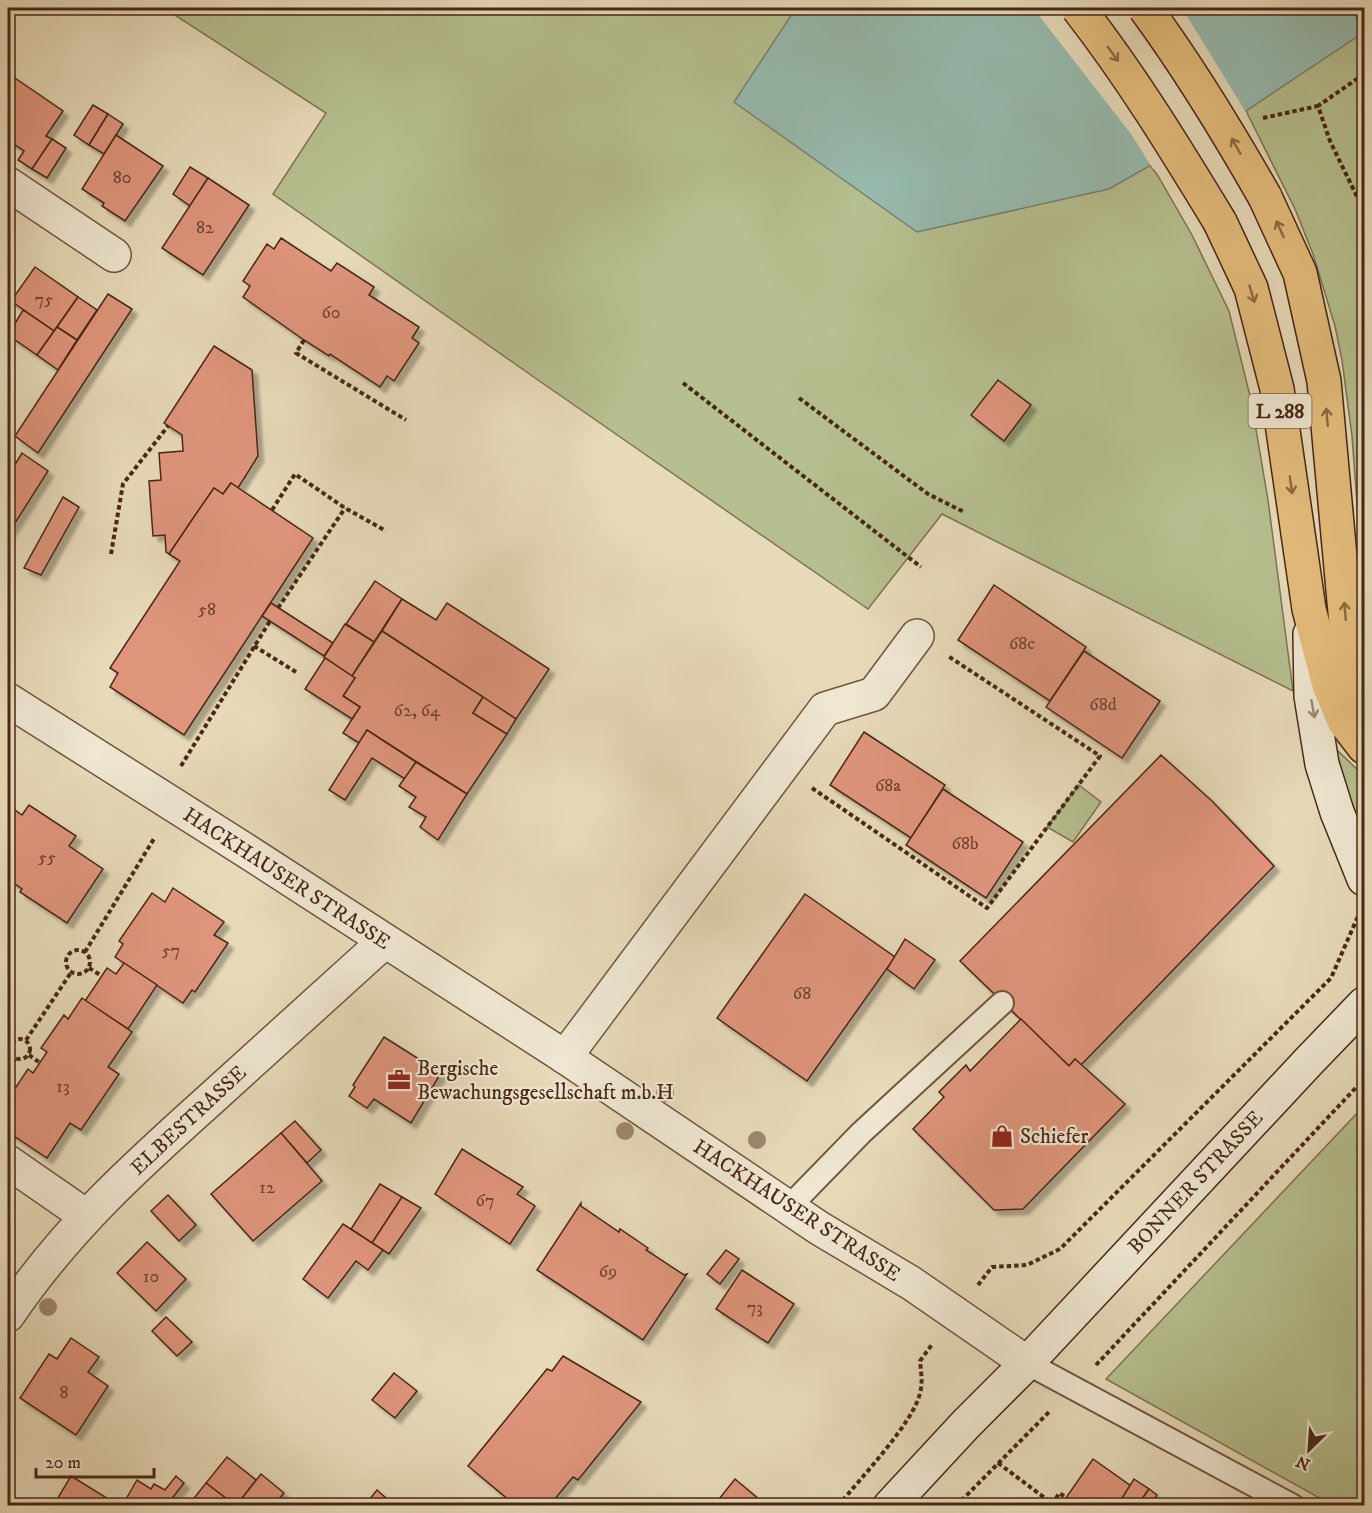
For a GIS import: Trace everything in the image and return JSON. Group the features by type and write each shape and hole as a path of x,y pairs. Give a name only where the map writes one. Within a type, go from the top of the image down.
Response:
{"main road":[{"name":"L 288","path":"1078,8 1115,56 1154,114 1220,222 1251,288 1277,389 1309,609 1329,685 1344,721 1365,747"},
{"name":"L 288","path":"1145,8 1178,52 1231,137 1265,197 1300,273 1324,381 1347,634 1365,710"}],"street":[{"path":"8,184 114,255"},
{"name":"L 288","path":"1309,609 1311,696 1322,764 1363,893"},
{"path":"565,1058 825,709 874,694 918,636"},
{"name":"HACKHAUSER STRASSE","path":"8,700 385,941 565,1058 788,1208 911,1283 1028,1363"},
{"name":"ELBESTRASSE","path":"8,1315 32,1279 86,1216 154,1150 385,941"},
{"name":"BONNER STRASSE","path":"890,1506 966,1424 1028,1363 1365,1004"},
{"path":"8,1162 86,1216"}],"lane":[{"path":"788,1208 861,1133 1002,1003"},
{"path":"1028,1363 1293,1506"}],"path":[{"path":"1262,118 1318,106 1365,74"},
{"path":"1318,106 1330,141 1365,212"},
{"path":"304,340 296,353 406,420"},
{"path":"683,383 921,567"},
{"path":"799,398 928,494 964,512"},
{"path":"111,554 123,484 168,426"},
{"path":"272,510 295,474 345,508 386,531"},
{"path":"278,608 345,508"},
{"path":"192,747 270,621"},
{"path":"783,768 987,908 1100,756 918,636"},
{"path":"254,645 296,672"},
{"path":"85,952 174,806"},
{"path":"8,888 12,882"},
{"path":"992,1267 1027,1265 1060,1249 1331,978 1363,893"},
{"path":"78,950 85,952 90,961 89,968 80,974 72,972 66,963 68,956 78,950"},
{"path":"89,968 102,976"},
{"path":"26,1040 72,972"},
{"path":"16,1039 26,1040 30,1045 29,1055 21,1059 16,1058 11,1053 11,1044 16,1039"},
{"path":"29,1055 39,1062"},
{"path":"8,1069 16,1058"},
{"path":"956,1506 1074,1387 1365,1079"},
{"path":"838,1506 909,1419 920,1394 922,1381 920,1361"},
{"path":"998,1462 1053,1504 1059,1492 1066,1497"}],"green space":[{"path":"164,8 1033,8 1158,176 1192,235 1229,311 1251,400 1268,500 1293,691 942,514 868,609 273,194 326,113"},
{"path":"1182,8 1364,8 1364,596 1352,436 1342,360 1335,326 1313,254 1295,209 1246,111"},
{"path":"1336,749 1364,776 1364,832 1330,757"},
{"path":"1079,785 1101,802 1073,842 1047,827"},
{"path":"1364,1106 1364,1505 1332,1505 1106,1379"}],"water":[{"path":"796,8 1350,8 1364,32 1246,111 1109,189 917,232 734,102"}],"pier":[{"path":"1033,8 1182,8 1247,114 1153,169 1131,134"}],"building":[{"path":"12,76 63,111 46,136 52,139 32,169 18,160 24,151 8,140 8,82"},
{"path":"93,105 108,114 89,145 74,135"},
{"path":"108,114 123,124 104,154 89,145"},
{"path":"116,135 163,166 125,221 102,206 104,203 82,189"},
{"path":"52,139 66,148 47,178 32,169"},
{"path":"190,167 208,178 190,206 173,194"},
{"path":"208,178 249,205 203,275 162,248"},
{"path":"281,238 331,271 337,263 374,287 369,295 419,327 412,338 419,343 394,381 387,376 380,387 304,340 243,297 250,286 243,281 267,244 274,249"},
{"path":"35,267 78,297 54,331 11,301"},
{"path":"108,294 132,309 38,453 15,436"},
{"path":"78,297 97,310 77,340 57,327"},
{"path":"23,310 54,331 37,355 8,335"},
{"path":"57,327 77,340 58,370 37,355"},
{"path":"214,346 252,370 258,456 238,488 231,483 223,494 214,488 169,554 166,552 165,535 153,536 149,481 161,480 159,453 183,451 182,435 164,423"},
{"path":"998,380 1031,405 1004,441 971,415"},
{"path":"22,453 48,471 8,534 8,476"},
{"path":"231,483 313,538 184,735 110,687 118,673 110,668 180,561 169,554 214,488 223,494"},
{"path":"63,497 79,507 41,575 24,568"},
{"path":"375,581 402,599 374,642 346,624"},
{"path":"994,585 1086,647 1050,701 958,640"},
{"path":"402,599 436,620 447,603 549,669 516,719 382,631"},
{"path":"271,603 333,643 324,656 262,616"},
{"path":"345,624 374,642 352,676 324,657"},
{"path":"382,631 483,697 473,713 507,734 467,794 367,730 359,743 343,733 360,707 343,696 355,678 352,676"},
{"path":"1084,651 1160,701 1122,758 1046,707"},
{"path":"325,658 355,678 343,696 360,707 352,719 305,689"},
{"path":"483,697 516,719 507,734 473,713"},
{"path":"367,730 416,762 405,779 372,758 345,800 329,790"},
{"path":"864,732 945,785 911,838 830,785"},
{"path":"1161,755 1212,801 1274,866 1081,1065 1075,1059 1069,1066 960,961"},
{"path":"416,762 467,794 438,840 420,827 426,817 409,807 416,797 399,786"},
{"path":"943,789 1023,842 986,898 906,845"},
{"path":"8,805 22,815 29,805 76,836 69,846 103,869 67,923 20,892 22,889 8,879"},
{"path":"173,888 224,922 214,935 228,943 195,992 192,990 183,1003 115,957 123,944 119,941 152,893 165,902"},
{"path":"805,894 895,957 807,1081 717,1018"},
{"path":"905,939 935,960 914,989 887,969"},
{"path":"124,963 157,985 128,1029 85,1001 107,968 116,974"},
{"path":"82,998 132,1032 108,1067 119,1074 81,1130 70,1123 47,1158 8,1132 8,1109 11,1105 8,1099 28,1069 33,1073 47,1052 41,1048 64,1015 68,1019"},
{"path":"1021,1019 1069,1066 1075,1059 1125,1104 1023,1209 994,1210 913,1129 944,1097 939,1092 966,1065 970,1071"},
{"path":"384,1037 441,1073 411,1123 374,1099 367,1108 349,1096 355,1087 353,1085"},
{"path":"295,1121 321,1150 307,1163 281,1133"},
{"path":"281,1133 322,1181 253,1241 211,1194"},
{"path":"462,1149 523,1187 517,1194 535,1206 510,1244 435,1194"},
{"path":"380,1184 402,1197 372,1243 351,1229"},
{"path":"168,1195 196,1225 179,1241 151,1211"},
{"path":"402,1197 421,1208 389,1254 372,1243"},
{"path":"581,1203 581,1206 619,1232 620,1229 648,1248 646,1250 684,1275 687,1274 643,1340 537,1270"},
{"path":"343,1224 383,1250 368,1270 356,1261 328,1298 303,1279"},
{"path":"147,1242 186,1279 156,1311 117,1273"},
{"path":"726,1250 739,1259 720,1284 707,1274"},
{"path":"742,1270 794,1304 768,1343 716,1309"},
{"path":"166,1317 192,1342 177,1356 152,1331"},
{"path":"71,1338 99,1357 88,1372 108,1386 76,1435 20,1398 49,1354 57,1359"},
{"path":"563,1356 641,1402 578,1480 573,1477 549,1506 516,1506 468,1466 547,1369 552,1371"},
{"path":"394,1373 417,1391 395,1418 372,1400"},
{"path":"227,1457 256,1480 236,1506 206,1483"},
{"path":"1093,1459 1131,1486 1117,1506 1068,1506 1063,1502"},
{"path":"261,1474 284,1493 273,1506 236,1506"},
{"path":"71,1476 115,1503 114,1506 53,1506"},
{"path":"176,1476 184,1483 166,1506 122,1506 137,1480 151,1489 154,1484 165,1490"},
{"path":"735,1479 767,1506 718,1506 715,1504"},
{"path":"1134,1479 1149,1489 1137,1506 1117,1506"},
{"path":"206,1483 236,1506 188,1506"},
{"path":"1149,1489 1157,1495 1150,1506 1137,1506"},
{"path":"377,1490 395,1506 364,1506"}],"place":[{"name":"Bergische Bewachungsgesellschaft m.b.H","path":"399,1080"},
{"name":"Schiefer","path":"1002,1136"}]}
